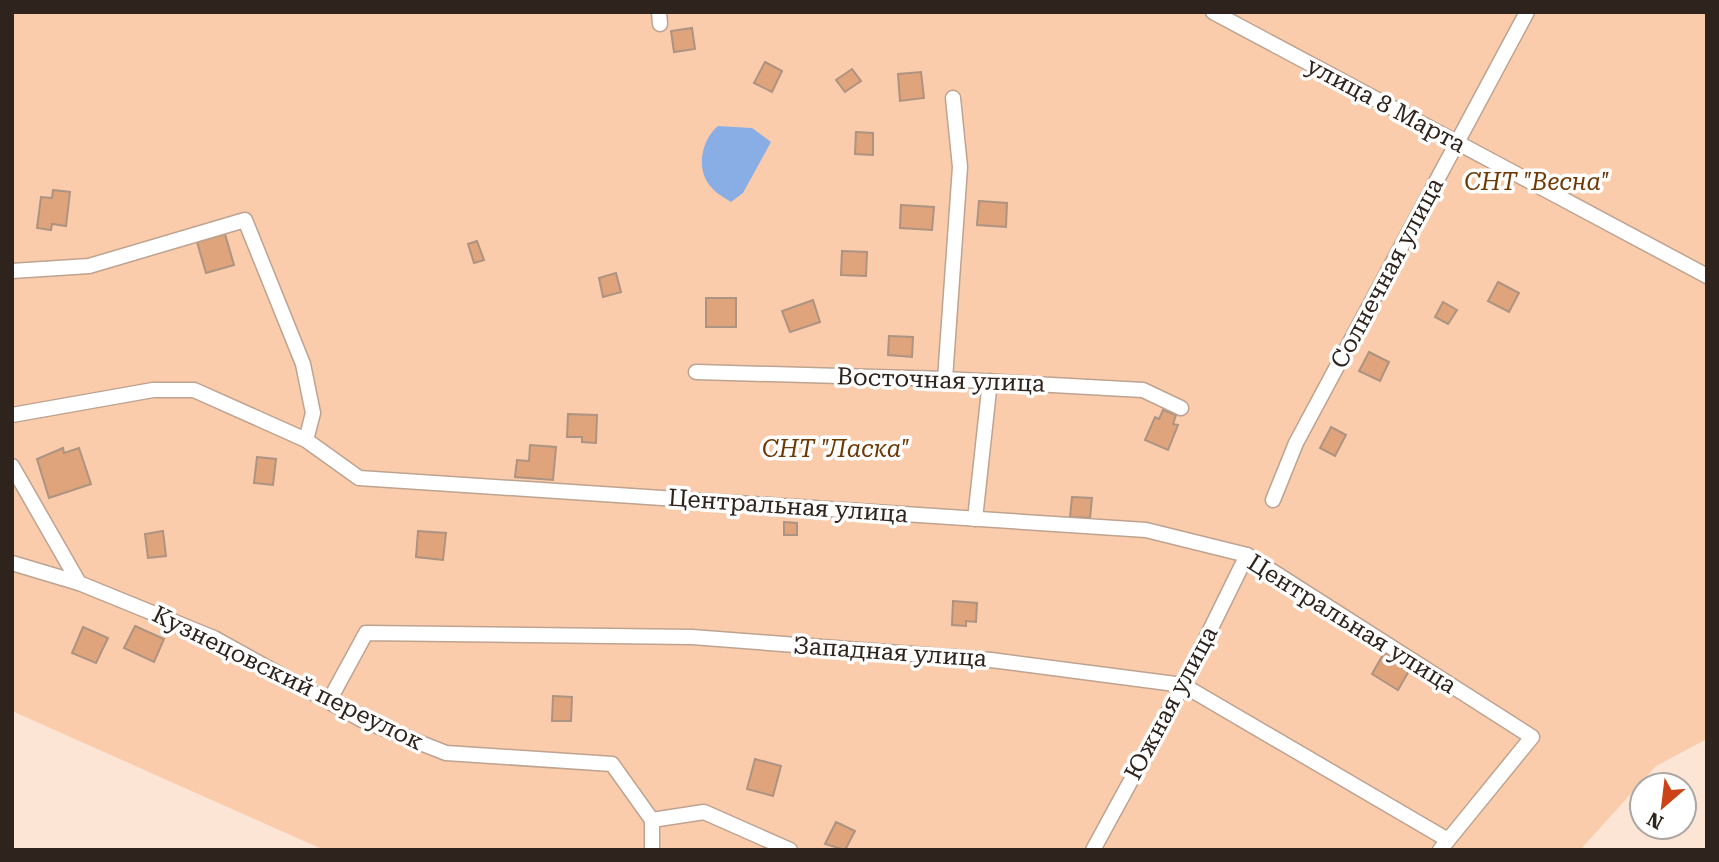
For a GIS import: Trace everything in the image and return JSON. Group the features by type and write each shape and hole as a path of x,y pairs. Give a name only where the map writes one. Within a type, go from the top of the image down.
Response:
{"street":[{"name":"улица 8 Марта","path":"1213,12 1707,276"},
{"name":"Солнечная улица","path":"1273,500 1296,443 1527,12"},
{"path":"945,379 960,167 953,98"},
{"path":"12,271 89,266 245,220 303,364 313,413 306,440"},
{"name":"Восточная улица","path":"696,372 945,379 1143,390 1181,408"},
{"path":"975,519 990,381"},
{"name":"Центральная улица","path":"12,415 153,390 194,390 306,440 359,478 1146,530 1247,555 1532,737 1444,845"},
{"path":"12,466 79,583"},
{"name":"Южная улица","path":"1093,850 1183,685 1247,555"},
{"name":"Кузнецовский переулок","path":"12,563 79,583 214,638 362,720 446,753 612,764 652,820"},
{"name":"Западная улица","path":"329,701 366,633 692,637 991,660 1183,685 1444,845"},
{"path":"652,850 652,820 704,812 790,850"}],"green space":[{"name":"СНТ \"Ласка\"","path":"12,12 1707,12 1707,739 1651,771 1628,771 1628,797 1580,850 324,850 12,711"}],"water":[{"path":"718,126 752,128 771,142 743,193 731,202 714,190 703,173 704,147"}],"building":[{"path":"692,28 695,49 674,52 671,31"},
{"path":"765,62 782,71 772,92 754,83"},
{"path":"852,69 861,81 845,92 836,80"},
{"path":"921,72 924,98 900,101 898,74"},
{"path":"856,132 873,133 873,155 855,154"},
{"path":"53,190 70,192 66,226 52,224 51,230 37,228 41,197 52,198"},
{"path":"979,201 1007,203 1006,227 977,225"},
{"path":"901,205 934,207 932,230 900,228"},
{"path":"225,234 234,265 206,273 197,242"},
{"path":"477,241 484,260 474,263 468,244"},
{"path":"842,251 867,252 866,276 841,275"},
{"path":"616,273 621,292 603,297 599,278"},
{"path":"1498,282 1519,293 1509,312 1488,301"},
{"path":"706,298 736,298 736,327 706,327"},
{"path":"813,300 820,322 790,332 782,311"},
{"path":"1443,302 1457,310 1448,324 1435,317"},
{"path":"889,336 913,337 912,357 888,355"},
{"path":"1369,352 1389,362 1380,381 1359,371"},
{"path":"1163,410 1176,415 1173,424 1178,425 1168,450 1145,440 1155,417 1159,419"},
{"path":"568,414 597,415 596,443 582,442 582,437 567,437"},
{"path":"1331,427 1346,435 1335,456 1320,448"},
{"path":"530,445 556,447 553,480 515,477 517,460 529,461"},
{"path":"63,448 64,453 79,448 91,484 49,498 37,459"},
{"path":"257,457 276,459 273,485 254,483"},
{"path":"1072,497 1092,498 1090,518 1070,517"},
{"path":"784,522 797,523 797,535 784,535"},
{"path":"163,531 166,556 148,558 145,534"},
{"path":"418,531 446,533 443,560 416,557"},
{"path":"953,601 977,603 976,622 966,621 966,626 952,625"},
{"path":"135,626 164,639 154,662 124,648"},
{"path":"83,627 108,638 96,663 72,653"},
{"path":"1384,653 1410,669 1398,690 1372,674"},
{"path":"553,696 572,697 571,721 552,721"},
{"path":"755,759 781,766 773,796 747,789"},
{"path":"836,822 855,831 845,850 825,844"}],"park label":[{"name":"СНТ \"Весна\"","path":"1537,182"}]}
